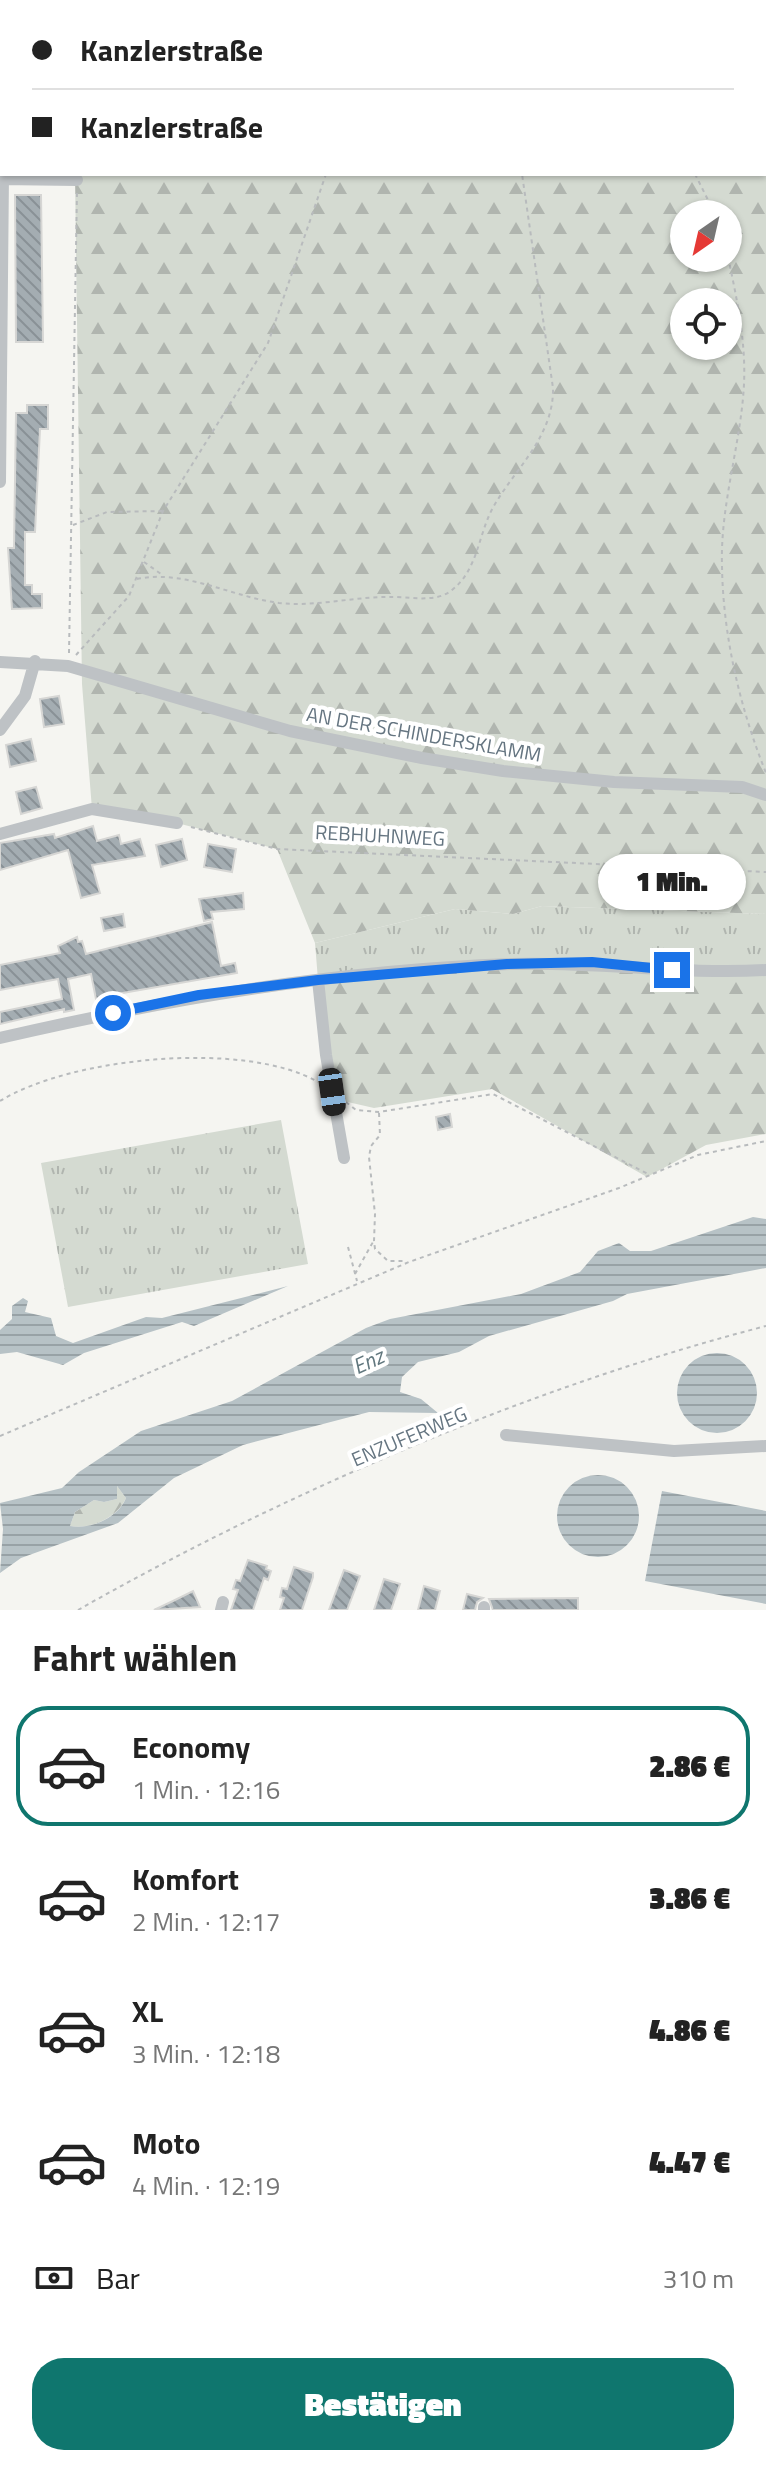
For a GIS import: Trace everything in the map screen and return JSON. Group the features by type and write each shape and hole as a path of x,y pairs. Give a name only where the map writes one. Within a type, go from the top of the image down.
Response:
{"street":[{"path":"0,482 2,178 77,180"},
{"path":"0,730 25,696 35,661"},
{"name":"AN DER SCHINDERSKLAMM","path":"0,662 35,661 68,666 342,744 503,771 614,782 742,787 766,795"},
{"path":"0,834 92,809 177,823"},
{"path":"0,1038 199,995 318,980 507,964 578,963 719,972 766,970"},
{"path":"318,980 344,1158"},
{"path":"506,1435 674,1451 766,1446"}],"path":[{"path":"68,666 84,642 129,596 163,511 268,343 325,176"},
{"path":"137,579 162,575 281,603 338,603 377,597 435,598 455,589 476,557 491,510 521,470 552,413 553,388 522,176"},
{"path":"696,176 708,200"},
{"path":"68,666 77,180"},
{"path":"731,272 743,342 744,385 723,540 725,611 741,701 766,773"},
{"path":"72,526 107,512 163,511"},
{"path":"144,562 162,575"},
{"name":"REBHUHNWEG","path":"177,823 277,849 766,872"},
{"path":"0,1101 43,1082 147,1059 278,1068 307,1076 356,1110 379,1112 493,1094 649,1175"},
{"path":"379,1112 380,1135 371,1146 369,1157 375,1214 374,1241 377,1253 388,1261 409,1262"},
{"path":"0,1436 357,1282 717,1149 766,1141"},
{"path":"355,1274 374,1241"},
{"path":"348,1247 357,1282"},
{"name":"ENZUFERWEG","path":"78,1610 259,1517 450,1432 590,1378 766,1326"}],"green space":[{"path":"75,176 766,176 766,914 542,906 513,914 455,909 315,943 277,849 177,823 92,809 82,684"},
{"path":"542,906 766,914 766,970 318,980 315,943 455,909 513,914"},
{"path":"507,964 766,970 766,1134 706,1145 647,1177 492,1089 374,1108 339,1100 318,980"},
{"path":"281,1120 308,1264 68,1307 41,1163"},
{"path":"117,1486 126,1498 110,1517 86,1526 70,1526 75,1512 94,1500 104,1502 117,1499"}],"water":[{"name":"Enz","path":"753,1217 766,1219 766,1268 627,1294 613,1301 489,1336 459,1352 418,1362 402,1377 400,1392 421,1399 438,1413 369,1412 243,1445 174,1478 118,1523 21,1558 0,1573 3,1529 0,1503 62,1488 79,1472 141,1431 232,1401 366,1328 390,1319 521,1294 580,1272 598,1251 619,1243 630,1251 651,1251","holes":["117,1486 126,1498 110,1517 86,1526 70,1526 75,1512 94,1500 104,1502 117,1499"]},
{"path":"288,1286 194,1326 182,1322 84,1353 63,1365 17,1352 0,1354 0,1330 12,1319 12,1306 23,1298 28,1301 25,1312 51,1318 56,1336 73,1343 146,1317 162,1318"},
{"path":"709,1353 725,1353 746,1364 757,1385 757,1401 746,1422 725,1433 709,1433 695,1427 683,1415 677,1401 677,1385 683,1371 695,1359"},
{"path":"598,1475 614,1479 627,1487 635,1500 639,1516 635,1532 627,1545 614,1553 598,1557 582,1553 569,1545 561,1532 557,1516 561,1500 569,1487 582,1479"},
{"path":"662,1491 766,1511 766,1604 645,1581"}],"building":[{"path":"15,195 41,195 43,342 16,342"},
{"path":"27,405 48,405 48,429 40,429 35,532 25,532 25,585 32,585 32,594 42,594 42,608 12,609 8,548 14,548 16,413 27,413"},
{"path":"59,696 64,724 44,727 40,699"},
{"path":"31,739 36,761 10,767 6,745"},
{"path":"36,787 42,808 21,814 16,792"},
{"path":"93,826 97,841 119,835 121,844 140,839 145,856 92,865 100,893 81,898 68,850 0,870 0,843 54,834 55,838"},
{"path":"182,839 187,860 161,867 156,845"},
{"path":"208,844 236,849 232,872 204,867"},
{"path":"243,893 244,909 211,912 213,919 204,921 199,899"},
{"path":"123,914 125,927 104,931 101,918"},
{"path":"212,922 221,966 235,963 237,973 106,996 107,1002 97,1004 91,974 68,979 74,1010 64,1012 64,1009 0,1024 0,1012 62,999 58,979 0,990 0,965 60,953 58,946 77,937 78,942 82,941 86,954"},
{"path":"450,1114 452,1127 438,1130 436,1117"},
{"path":"248,1560 267,1566 266,1569 271,1571 268,1580 264,1578 253,1610 231,1610 238,1590 233,1589 236,1580 240,1581"},
{"path":"294,1567 313,1573 313,1577 302,1610 280,1610 284,1598 280,1597 282,1588 287,1589"},
{"path":"344,1570 360,1576 347,1610 329,1610"},
{"path":"384,1579 400,1584 391,1610 374,1610"},
{"path":"424,1586 440,1591 435,1610 418,1610"},
{"path":"193,1591 200,1607 154,1610 173,1601"},
{"path":"467,1594 483,1598 477,1602 475,1610 463,1610"},
{"path":"578,1598 578,1610 493,1610 489,1599"}],"route":[{"path":"113,1013 199,995 318,980 507,964 592,962 672,970"}]}
